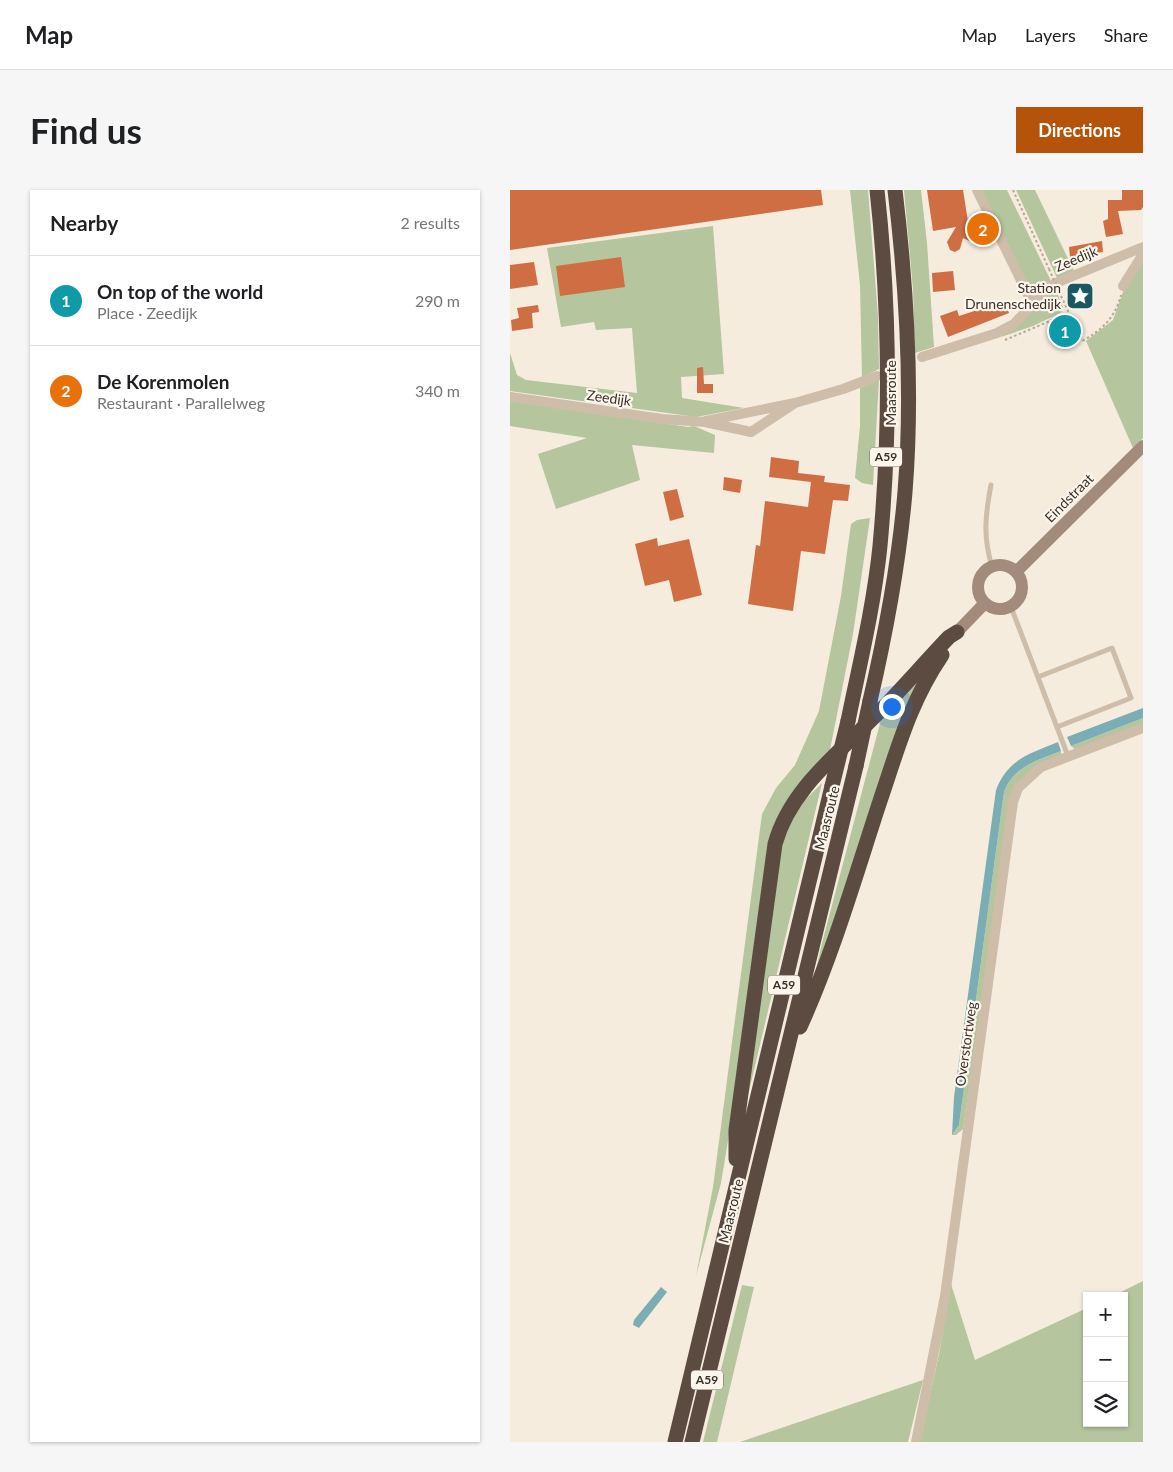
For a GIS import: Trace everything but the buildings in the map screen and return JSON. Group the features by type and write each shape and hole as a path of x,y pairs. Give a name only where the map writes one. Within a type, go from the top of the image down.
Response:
{"highway":[{"name":"Maasroute","path":"675,1442 848,721 874,591 880,547 888,432 888,314 877,190"},
{"name":"Maasroute","path":"692,1442 856,766 895,576 906,473 908,337 903,255 895,190"},
{"name":"A59","path":"786,1058 813,998 908,717 923,685 957,632"},
{"name":"A59","path":"736,1183 736,1130 779,831 790,807 805,786 886,706 949,637 957,632"}],"main road":[{"name":"Eindstraat","path":"1016,572 1143,446"},
{"path":"1002,566 1016,572 1022,586 1017,602 1011,607 997,609 985,603 978,589 982,575 992,567 1002,566"},
{"path":"957,632 985,603"}],"street":[{"path":"977,190 1032,303"},
{"name":"Zeedijk","path":"922,357 997,333 1014,324 1051,285 1143,247"},
{"path":"1123,286 1143,254"},
{"name":"Zeedijk","path":"705,422 795,402 843,389 877,376"},
{"name":"Zeedijk","path":"510,397 662,419 705,422 751,432 795,402"},
{"name":"Overstortweg","path":"916,1442 945,1296 1013,802 1018,788 1028,776 1042,767 1143,728"}],"lane":[{"path":"991,485 984,521 986,546 992,567"},
{"path":"1011,607 1068,756"},
{"path":"1038,677 1112,648 1131,698 1057,727"}],"path":[{"path":"1013,190 1082,341 1104,326 1114,315 1123,286"},
{"path":"1001,342 1069,313"}],"green space":[{"path":"850,190 868,190 878,316 879,369 862,377 860,285"},
{"path":"904,190 921,190 927,243 934,347 915,353 913,289"},
{"path":"982,190 1007,190 1051,281 1038,290 1029,289"},
{"path":"1016,190 1035,190 1074,271 1057,278"},
{"path":"713,226 724,374 681,377 682,398 744,408 696,417 510,391 510,353 517,375 526,380 637,393 632,328 596,330 594,322 561,327 547,248"},
{"path":"1143,261 1143,438 1133,448 1086,341 1113,320 1124,289"},
{"path":"1055,288 1063,307 1062,312 1033,326 1001,337"},
{"path":"879,380 873,485 862,483 855,478 860,426 860,388"},
{"path":"510,401 688,427 694,426 715,435 714,453 632,445 640,480 556,509 538,454 587,438 510,426"},
{"path":"870,518 853,634 828,760 783,810 721,1183 696,1276 713,1187 762,814 776,788 795,765 819,711 841,596 851,524 857,520"},
{"path":"940,651 809,1000 822,943 883,712"},
{"path":"1143,718 1143,724 1076,750 1071,746"},
{"path":"1061,751 1061,756 1033,769 1012,791 963,1129 956,1135 952,1135 959,1125 1004,792 1008,783 1020,770"},
{"path":"822,783 745,1108 772,897 784,834 800,805"},
{"path":"1143,1281 1143,1442 920,1442 939,1354 951,1284 975,1360 1083,1310 1083,1427 1128,1427 1128,1292 1121,1292"},
{"path":"742,1285 754,1287 717,1442 703,1442"},
{"path":"923,1380 908,1442 740,1442"}],"water":[{"path":"1143,708 1143,718 1071,746 1067,737"},
{"path":"1058,742 1061,751 1020,770 1008,783 1004,792 959,1125 952,1135 954,1097 996,790 1013,764 1029,754"},
{"path":"661,1287 667,1292 639,1328 633,1325 634,1320"}],"place":[{"name":"De Korenmolen","path":"983,229"},
{"name":"Station Drunenschedijk","path":"1080,296"},
{"name":"On top of the world","path":"1065,331"}]}
